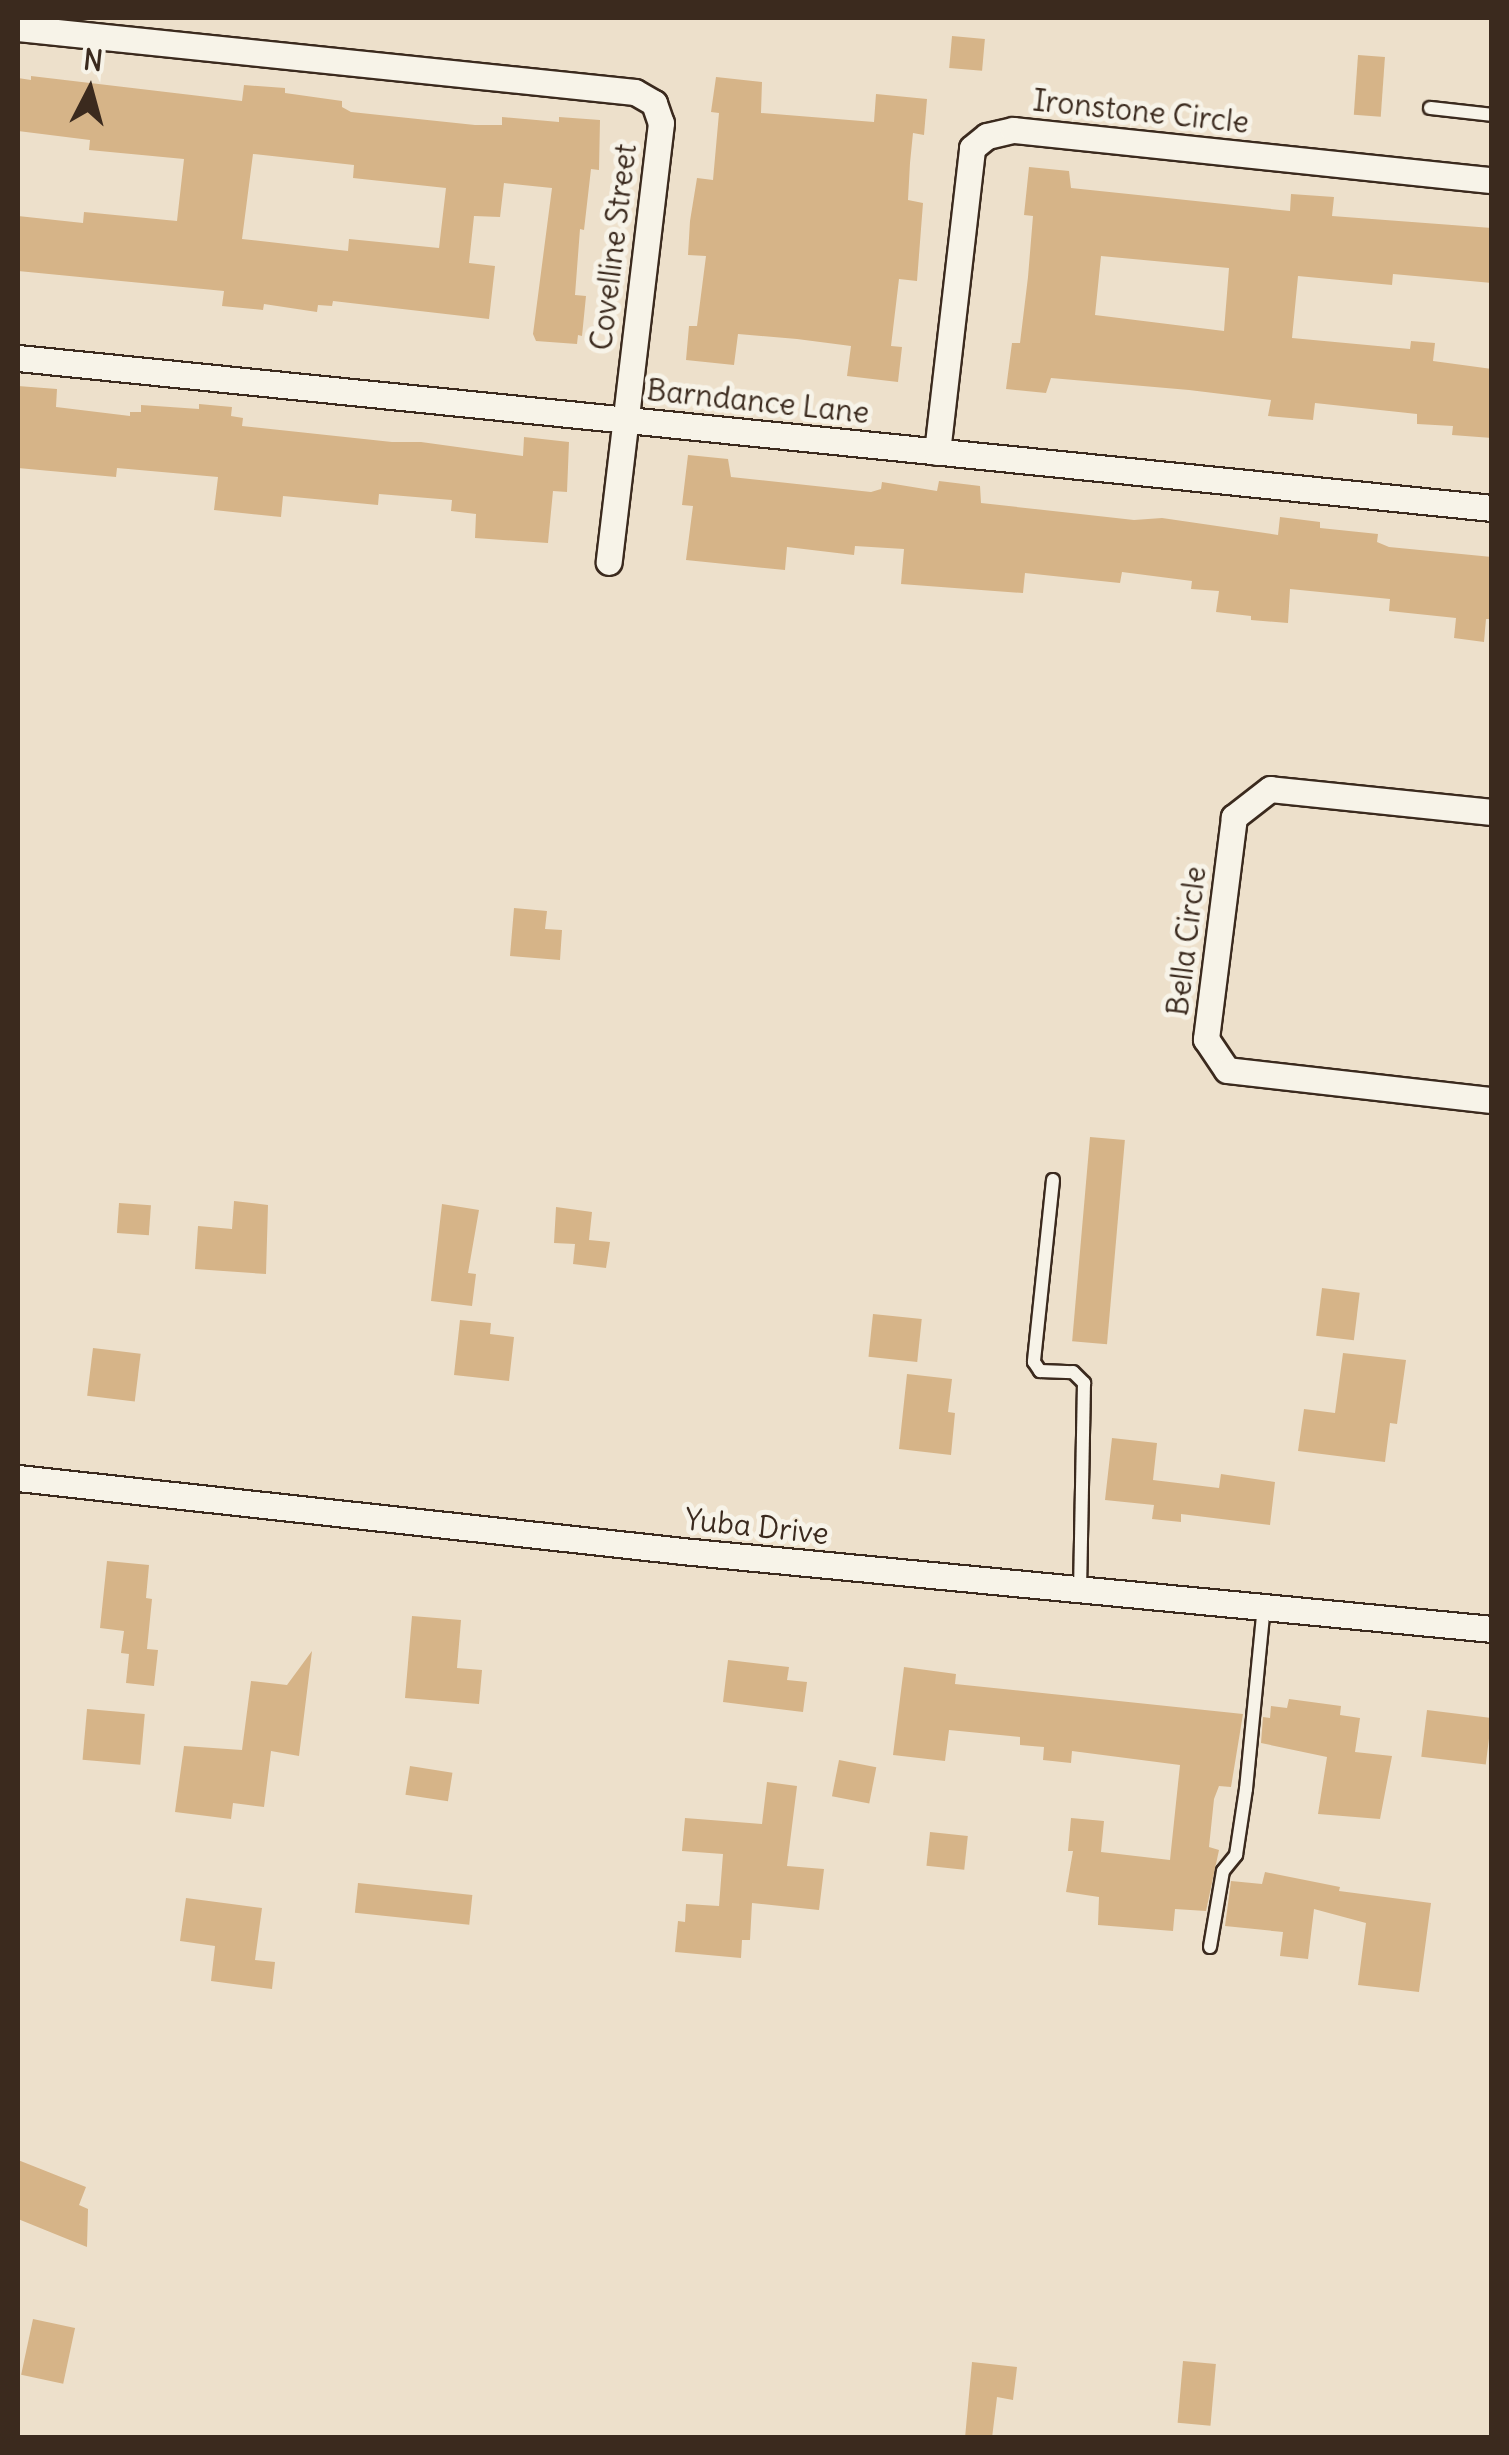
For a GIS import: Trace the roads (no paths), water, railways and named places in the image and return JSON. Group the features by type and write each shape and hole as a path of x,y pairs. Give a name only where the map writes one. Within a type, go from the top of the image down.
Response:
{"street":[{"name":"Covelline Street","path":"18,28 635,92 654,103 661,123 609,562"},
{"name":"Ironstone Circle","path":"937,452 972,148 988,136 1013,130 1492,180"},
{"name":"Barndance Lane","path":"18,358 1492,508"},
{"name":"Bella Circle","path":"1492,812 1270,788 1234,816 1206,1038 1227,1070 1492,1100"},
{"name":"Yuba Drive","path":"18,1478 1492,1630"}],"lane":[{"path":"1430,108 1492,115"},
{"path":"1053,1180 1034,1351 1040,1371 1073,1372 1084,1383 1080,1590"},
{"path":"1210,1947 1224,1871 1236,1855 1264,1608"}]}
